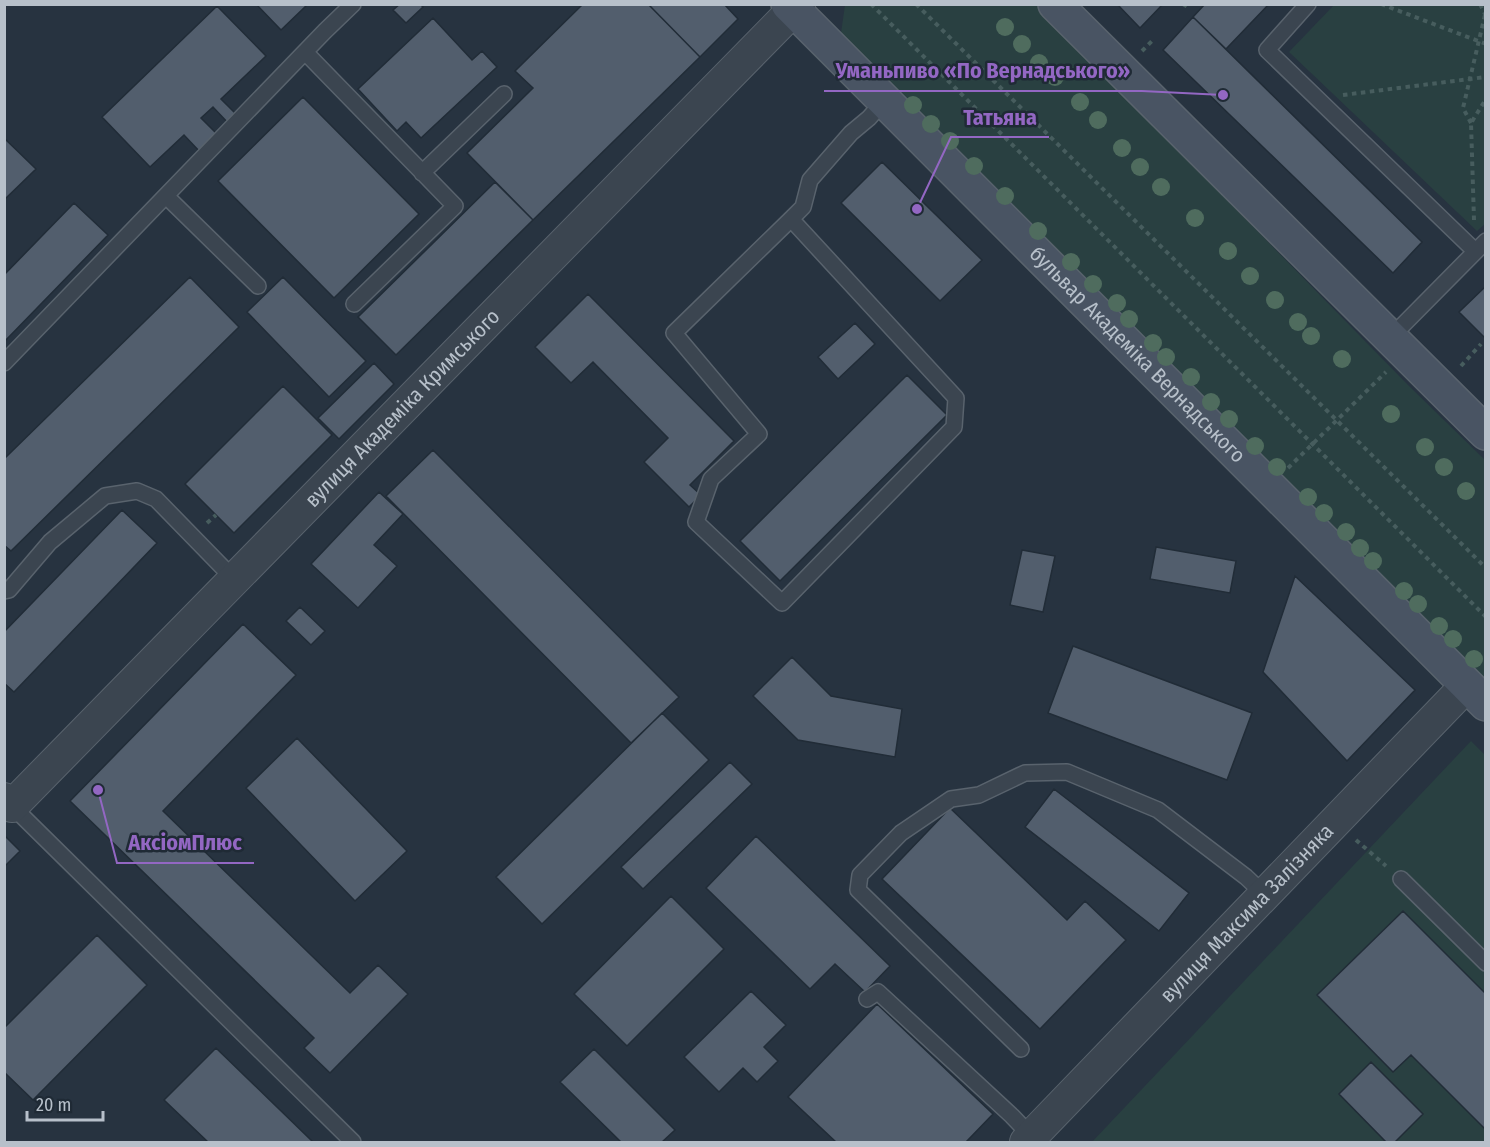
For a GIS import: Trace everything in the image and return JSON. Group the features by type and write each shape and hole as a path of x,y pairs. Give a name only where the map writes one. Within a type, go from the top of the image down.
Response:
{"main road":[{"path":"1055,5 1485,433"},
{"name":"бульвар Академіка Вернадського","path":"794,6 884,101 1476,695"}],"street":[{"name":"вулиця Академіка Кримського","path":"8,802 234,579 794,6"},
{"name":"вулиця Максима Залізняка","path":"1029,1140 1335,822 1476,695"}],"lane":[{"path":"4,363 353,4"},
{"path":"1308,4 1267,50 1480,246 1397,345"},
{"path":"305,52 455,206 354,304"},
{"path":"422,173 504,94"},
{"path":"791,219 956,398 954,428 782,603 696,522 711,479 759,434 674,333 803,207 810,180 851,133 884,101"},
{"path":"166,196 258,286"},
{"path":"4,591 9,590 50,542 105,496 137,492 156,499 234,579"},
{"path":"1021,1049 858,890 860,875 902,833 951,798 979,795 1025,773 1067,772 1158,810 1246,877 1265,895"},
{"path":"8,802 353,1143"},
{"path":"1401,879 1485,963"},
{"path":"867,999 878,992 1012,1116 1029,1140"}],"path":[{"path":"871,4 1485,617"},
{"path":"916,4 1485,568"},
{"path":"1381,4 1485,44"},
{"path":"1480,4 1485,15 1463,108 1471,123 1480,246"},
{"path":"1317,98 1485,77"},
{"path":"1471,123 1485,99"},
{"path":"1461,366 1481,344"},
{"path":"1269,486 1336,421 1397,345"},
{"path":"1335,822 1401,879"}],"green space":[{"path":"845,5 1036,5 1408,385 1485,460 1485,681 840,40"},
{"path":"1334,5 1485,5 1486,223 1477,231 1289,52"},
{"path":"1471,741 1486,756 1485,1142 1092,1142"}],"building":[{"path":"256,4 308,4 281,30"},
{"path":"400,4 420,4 423,7 406,23 393,10"},
{"path":"583,4 648,4 700,57 533,220 467,153 533,88 515,71"},
{"path":"648,4 724,4 738,19 700,57"},
{"path":"1117,4 1163,4 1140,28"},
{"path":"1205,4 1269,4 1226,49 1193,17"},
{"path":"217,6 266,56 221,99 238,116 230,125 213,107 201,118 219,136 201,153 184,135 150,167 102,117"},
{"path":"1193,17 1422,242 1393,273 1163,50"},
{"path":"433,18 472,60 482,51 497,67 421,138 406,122 397,131 358,89"},
{"path":"303,97 419,214 334,298 218,181"},
{"path":"4,138 36,169 4,200"},
{"path":"882,162 982,260 940,301 841,203"},
{"path":"495,182 533,220 396,355 358,317"},
{"path":"74,203 108,235 4,342 4,275"},
{"path":"190,277 239,327 11,551 4,545 4,459"},
{"path":"283,277 366,361 329,397 247,312"},
{"path":"1486,286 1486,339 1459,312"},
{"path":"588,294 734,441 690,485 701,495 689,507 644,462 668,438 593,362 571,383 535,347"},
{"path":"855,323 875,344 838,379 818,357"},
{"path":"374,363 394,384 339,439 318,418"},
{"path":"907,375 947,415 780,581 740,541"},
{"path":"283,386 332,435 234,533 185,484"},
{"path":"433,450 679,697 631,743 386,496"},
{"path":"379,492 403,514 374,545 397,566 358,608 311,564"},
{"path":"122,510 157,543 14,692 4,683 4,632"},
{"path":"1156,547 1236,561 1230,593 1150,579"},
{"path":"1022,550 1055,556 1043,612 1010,605"},
{"path":"1295,576 1415,690 1347,761 1263,672"},
{"path":"300,607 325,631 311,645 286,621"},
{"path":"243,624 296,675 163,811 350,993 378,965 408,994 330,1073 304,1048 314,1038 70,801"},
{"path":"1073,646 1252,713 1227,780 1048,713"},
{"path":"792,657 831,696 902,709 895,757 798,740 753,696"},
{"path":"662,713 709,760 542,924 496,877"},
{"path":"297,738 407,851 355,901 246,788"},
{"path":"730,762 752,784 643,889 621,867"},
{"path":"1054,789 1189,893 1159,931 1025,827"},
{"path":"950,808 1067,920 1085,901 1126,940 1040,1029 882,879"},
{"path":"4,835 20,851 4,867"},
{"path":"756,836 890,966 865,992 835,964 810,989 706,888"},
{"path":"671,896 724,949 627,1046 574,994"},
{"path":"1403,911 1486,994 1486,1130 1411,1055 1393,1072 1317,995"},
{"path":"97,935 147,985 33,1100 4,1072 4,1028"},
{"path":"751,991 786,1025 764,1047 778,1061 757,1082 743,1068 719,1092 684,1057"},
{"path":"877,1004 993,1114 966,1142 836,1142 788,1097"},
{"path":"216,1048 313,1142 208,1142 164,1100"},
{"path":"594,1049 675,1130 662,1142 621,1142 560,1082"},
{"path":"1371,1062 1423,1114 1395,1142 1386,1142 1339,1094"}],"place":[{"name":"Уманьпиво «По Вернадського»","path":"1223,95"},
{"name":"Татьяна","path":"917,209"},
{"name":"АксіомПлюс","path":"98,790"}]}
